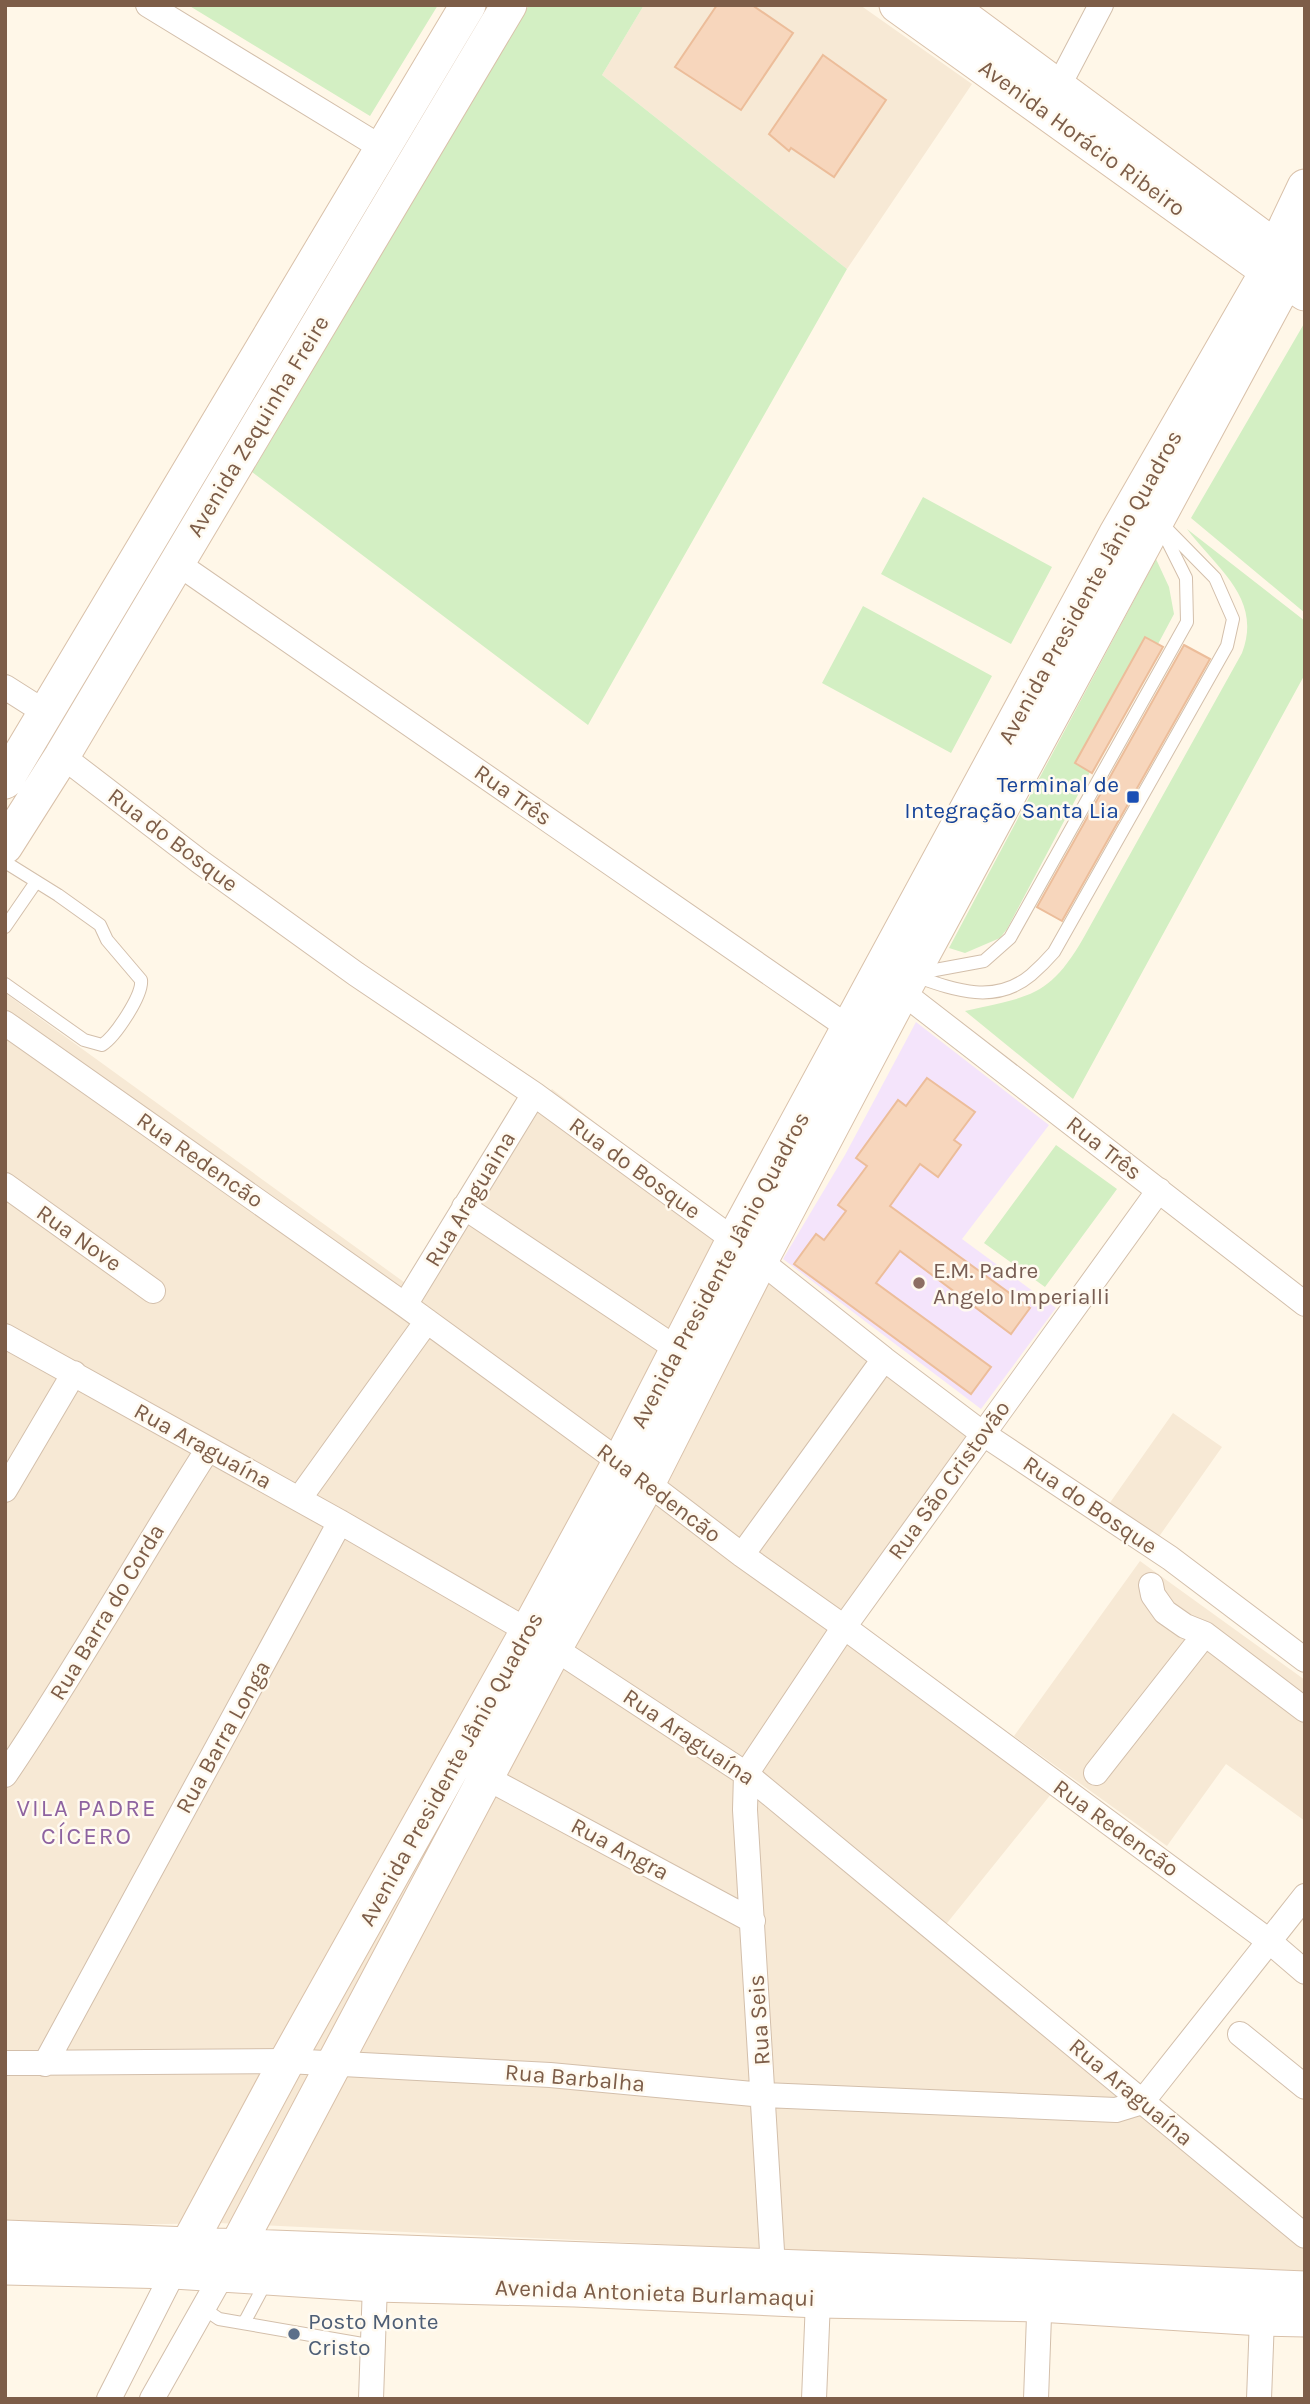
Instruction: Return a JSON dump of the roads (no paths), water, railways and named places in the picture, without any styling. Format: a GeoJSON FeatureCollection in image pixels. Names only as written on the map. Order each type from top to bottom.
{"type":"FeatureCollection","features":[{"type":"Feature","properties":{"kind":"street"},"geometry":{"type":"LineString","coordinates":[[148,5],[382,148]]}},
{"type":"Feature","properties":{"kind":"street","name":"Avenida Zequinha Freire"},"geometry":{"type":"LineString","coordinates":[[5,846],[62,756],[509,5]]}},
{"type":"Feature","properties":{"kind":"street","name":"Avenida Horácio Ribeiro"},"geometry":{"type":"LineString","coordinates":[[897,5],[1292,265]]}},
{"type":"Feature","properties":{"kind":"street","name":"Avenida Horácio Ribeiro"},"geometry":{"type":"LineString","coordinates":[[947,5],[1292,265]]}},
{"type":"Feature","properties":{"kind":"street"},"geometry":{"type":"LineString","coordinates":[[1058,88],[1101,5]]}},
{"type":"Feature","properties":{"kind":"street"},"geometry":{"type":"LineString","coordinates":[[465,11],[469,32],[484,46]]}},
{"type":"Feature","properties":{"kind":"street","name":"Avenida Zequinha Freire"},"geometry":{"type":"LineString","coordinates":[[5,781],[465,11]]}},
{"type":"Feature","properties":{"kind":"street","name":"Avenida Presidente Jânio Quadros"},"geometry":{"type":"LineString","coordinates":[[230,2260],[487,1778],[542,1639],[620,1462],[677,1349],[747,1251],[907,984],[1156,517],[1217,411],[1292,265],[1305,187]]}},
{"type":"Feature","properties":{"kind":"street","name":"Avenida Presidente Jânio Quadros"},"geometry":{"type":"LineString","coordinates":[[181,2258],[287,2061],[542,1639],[647,1484],[747,1251],[849,1027],[1116,536],[1292,265]]}},
{"type":"Feature","properties":{"kind":"street"},"geometry":{"type":"LineString","coordinates":[[1116,536],[1156,517]]}},
{"type":"Feature","properties":{"kind":"street","name":"Rua Três"},"geometry":{"type":"LineString","coordinates":[[177,563],[849,1027]]}},
{"type":"Feature","properties":{"kind":"street"},"geometry":{"type":"LineString","coordinates":[[5,687],[46,713]]}},
{"type":"Feature","properties":{"kind":"street","name":"Rua do Bosque"},"geometry":{"type":"LineString","coordinates":[[62,756],[199,861],[356,974],[534,1094],[747,1251],[982,1433],[1170,1558],[1305,1660]]}},
{"type":"Feature","properties":{"kind":"street"},"geometry":{"type":"LineString","coordinates":[[892,946],[907,984]]}},
{"type":"Feature","properties":{"kind":"street","name":"Rua Três"},"geometry":{"type":"LineString","coordinates":[[907,984],[1159,1190],[1305,1304]]}},
{"type":"Feature","properties":{"kind":"street","name":"Rua Redencão"},"geometry":{"type":"LineString","coordinates":[[5,1023],[427,1321],[1269,1941],[1305,1972]]}},
{"type":"Feature","properties":{"kind":"street","name":"Rua Araguaina"},"geometry":{"type":"LineString","coordinates":[[405,1305],[534,1094]]}},
{"type":"Feature","properties":{"kind":"street","name":"Rua Nove"},"geometry":{"type":"LineString","coordinates":[[5,1185],[153,1291]]}},
{"type":"Feature","properties":{"kind":"street","name":"Rua São Cristovão"},"geometry":{"type":"LineString","coordinates":[[746,1774],[844,1627],[1159,1190]]}},
{"type":"Feature","properties":{"kind":"street"},"geometry":{"type":"LineString","coordinates":[[464,1208],[677,1349]]}},
{"type":"Feature","properties":{"kind":"street"},"geometry":{"type":"LineString","coordinates":[[299,1499],[427,1321]]}},
{"type":"Feature","properties":{"kind":"street","name":"Rua Araguaína"},"geometry":{"type":"LineString","coordinates":[[5,1336],[340,1522],[542,1639],[746,1774],[1305,2236]]}},
{"type":"Feature","properties":{"kind":"street"},"geometry":{"type":"LineString","coordinates":[[742,1555],[884,1359]]}},
{"type":"Feature","properties":{"kind":"street"},"geometry":{"type":"LineString","coordinates":[[5,1490],[74,1373]]}},
{"type":"Feature","properties":{"kind":"street","name":"Rua Barra do Corda"},"geometry":{"type":"LineString","coordinates":[[5,1775],[43,1720],[144,1549],[208,1449]]}},
{"type":"Feature","properties":{"kind":"street","name":"Rua Barra Longa"},"geometry":{"type":"LineString","coordinates":[[45,2064],[340,1522]]}},
{"type":"Feature","properties":{"kind":"street"},"geometry":{"type":"LineString","coordinates":[[1151,1585],[1153,1595],[1164,1612],[1185,1626],[1205,1634],[1305,1710]]}},
{"type":"Feature","properties":{"kind":"street"},"geometry":{"type":"LineString","coordinates":[[1096,1773],[1205,1634]]}},
{"type":"Feature","properties":{"kind":"street","name":"Rua Seis"},"geometry":{"type":"LineString","coordinates":[[746,1774],[745,1810],[773,2267]]}},
{"type":"Feature","properties":{"kind":"street","name":"Rua Angra"},"geometry":{"type":"LineString","coordinates":[[487,1778],[753,1921]]}},
{"type":"Feature","properties":{"kind":"street"},"geometry":{"type":"LineString","coordinates":[[1142,2102],[1305,1896]]}},
{"type":"Feature","properties":{"kind":"street"},"geometry":{"type":"LineString","coordinates":[[1240,2034],[1305,2087]]}},
{"type":"Feature","properties":{"kind":"street","name":"Rua Barbalha"},"geometry":{"type":"LineString","coordinates":[[5,2063],[287,2061],[550,2075],[764,2095],[1116,2110],[1142,2102]]}},
{"type":"Feature","properties":{"kind":"street","name":"Avenida Antonieta Burlamaqui"},"geometry":{"type":"LineString","coordinates":[[5,2238],[181,2258],[576,2275],[818,2300],[1040,2290],[1305,2289]]}},
{"type":"Feature","properties":{"kind":"street"},"geometry":{"type":"LineString","coordinates":[[109,2399],[181,2258]]}},
{"type":"Feature","properties":{"kind":"street","name":"Avenida Antonieta Burlamaqui"},"geometry":{"type":"LineString","coordinates":[[5,2267],[181,2258]]}},
{"type":"Feature","properties":{"kind":"street"},"geometry":{"type":"LineString","coordinates":[[152,2399],[230,2260]]}},
{"type":"Feature","properties":{"kind":"street","name":"Avenida Antonieta Burlamaqui"},"geometry":{"type":"LineString","coordinates":[[230,2260],[268,2277],[375,2284],[773,2267],[1040,2290],[1262,2318],[1305,2319]]}},
{"type":"Feature","properties":{"kind":"street"},"geometry":{"type":"LineString","coordinates":[[371,2399],[375,2346],[375,2284]]}},
{"type":"Feature","properties":{"kind":"street"},"geometry":{"type":"LineString","coordinates":[[1036,2399],[1040,2290]]}},
{"type":"Feature","properties":{"kind":"street"},"geometry":{"type":"LineString","coordinates":[[816,2398],[818,2300]]}},
{"type":"Feature","properties":{"kind":"street"},"geometry":{"type":"LineString","coordinates":[[1259,2399],[1262,2318]]}},
{"type":"Feature","properties":{"kind":"lane"},"geometry":{"type":"LineString","coordinates":[[907,984],[996,993],[1029,977],[1054,952],[1227,646],[1233,619],[1215,578],[1156,517]]}},
{"type":"Feature","properties":{"kind":"lane"},"geometry":{"type":"LineString","coordinates":[[907,984],[984,961],[1010,938],[1187,622],[1186,578],[1156,517]]}},
{"type":"Feature","properties":{"kind":"lane"},"geometry":{"type":"LineString","coordinates":[[5,862],[100,925],[116,951],[141,980],[142,988],[112,1036],[102,1045],[84,1040],[5,984]]}},
{"type":"Feature","properties":{"kind":"lane"},"geometry":{"type":"LineString","coordinates":[[5,927],[37,882]]}},
{"type":"Feature","properties":{"kind":"lane"},"geometry":{"type":"LineString","coordinates":[[244,2323],[268,2277]]}},
{"type":"Feature","properties":{"kind":"lane"},"geometry":{"type":"LineString","coordinates":[[203,2308],[219,2319],[375,2346]]}},
{"type":"Feature","properties":{"kind":"place","name":"Terminal de Integração Santa Lia"},"geometry":{"type":"Point","coordinates":[1133,797]}},
{"type":"Feature","properties":{"kind":"place","name":"E.M. Padre Angelo Imperialli"},"geometry":{"type":"Point","coordinates":[919,1283]}},
{"type":"Feature","properties":{"kind":"place","name":"Posto Monte Cristo"},"geometry":{"type":"Point","coordinates":[294,2334]}},
{"type":"Feature","properties":{"kind":"district","name":"VILA PADRE CÍCERO"},"geometry":{"type":"Point","coordinates":[87,1822]}}]}
